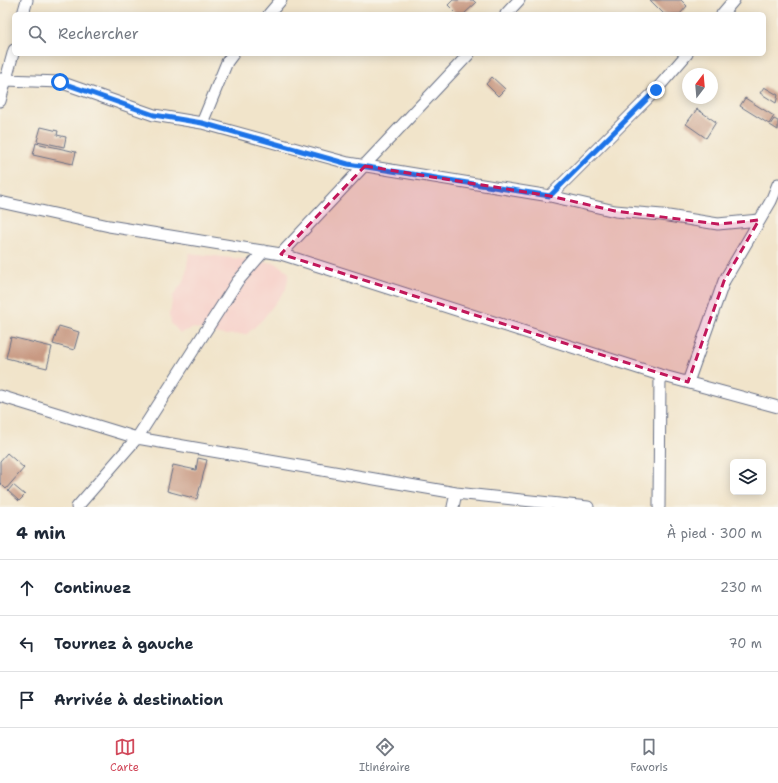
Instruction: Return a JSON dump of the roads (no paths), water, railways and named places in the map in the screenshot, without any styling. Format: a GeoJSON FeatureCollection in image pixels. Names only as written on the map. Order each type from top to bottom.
{"type":"FeatureCollection","features":[{"type":"Feature","properties":{"kind":"street"},"geometry":{"type":"LineString","coordinates":[[24,12],[27,0]]}},
{"type":"Feature","properties":{"kind":"street"},"geometry":{"type":"LineString","coordinates":[[271,12],[281,0]]}},
{"type":"Feature","properties":{"kind":"street"},"geometry":{"type":"LineString","coordinates":[[508,12],[519,0]]}},
{"type":"Feature","properties":{"kind":"street"},"geometry":{"type":"LineString","coordinates":[[724,12],[734,0]]}},
{"type":"Feature","properties":{"kind":"street"},"geometry":{"type":"LineString","coordinates":[[0,101],[3,80],[12,55]]}},
{"type":"Feature","properties":{"kind":"street"},"geometry":{"type":"LineString","coordinates":[[202,123],[227,62],[232,56]]}},
{"type":"Feature","properties":{"kind":"street"},"geometry":{"type":"LineString","coordinates":[[281,254],[467,56]]}},
{"type":"Feature","properties":{"kind":"street"},"geometry":{"type":"LineString","coordinates":[[550,196],[656,90],[685,56]]}},
{"type":"Feature","properties":{"kind":"street"},"geometry":{"type":"LineString","coordinates":[[3,80],[60,82],[154,115],[202,123],[348,164],[550,196],[615,211],[662,215],[718,224],[759,220]]}},
{"type":"Feature","properties":{"kind":"street"},"geometry":{"type":"LineString","coordinates":[[688,382],[724,281],[759,220],[774,203],[778,184]]}},
{"type":"Feature","properties":{"kind":"street"},"geometry":{"type":"LineString","coordinates":[[0,202],[109,226],[281,254],[660,375],[778,407]]}},
{"type":"Feature","properties":{"kind":"street"},"geometry":{"type":"LineString","coordinates":[[77,507],[137,438],[237,282],[264,251]]}},
{"type":"Feature","properties":{"kind":"street"},"geometry":{"type":"LineString","coordinates":[[660,375],[660,507]]}},
{"type":"Feature","properties":{"kind":"street"},"geometry":{"type":"LineString","coordinates":[[0,396],[137,438],[456,493],[588,507]]}},
{"type":"Feature","properties":{"kind":"street"},"geometry":{"type":"LineString","coordinates":[[453,507],[456,493]]}}]}
